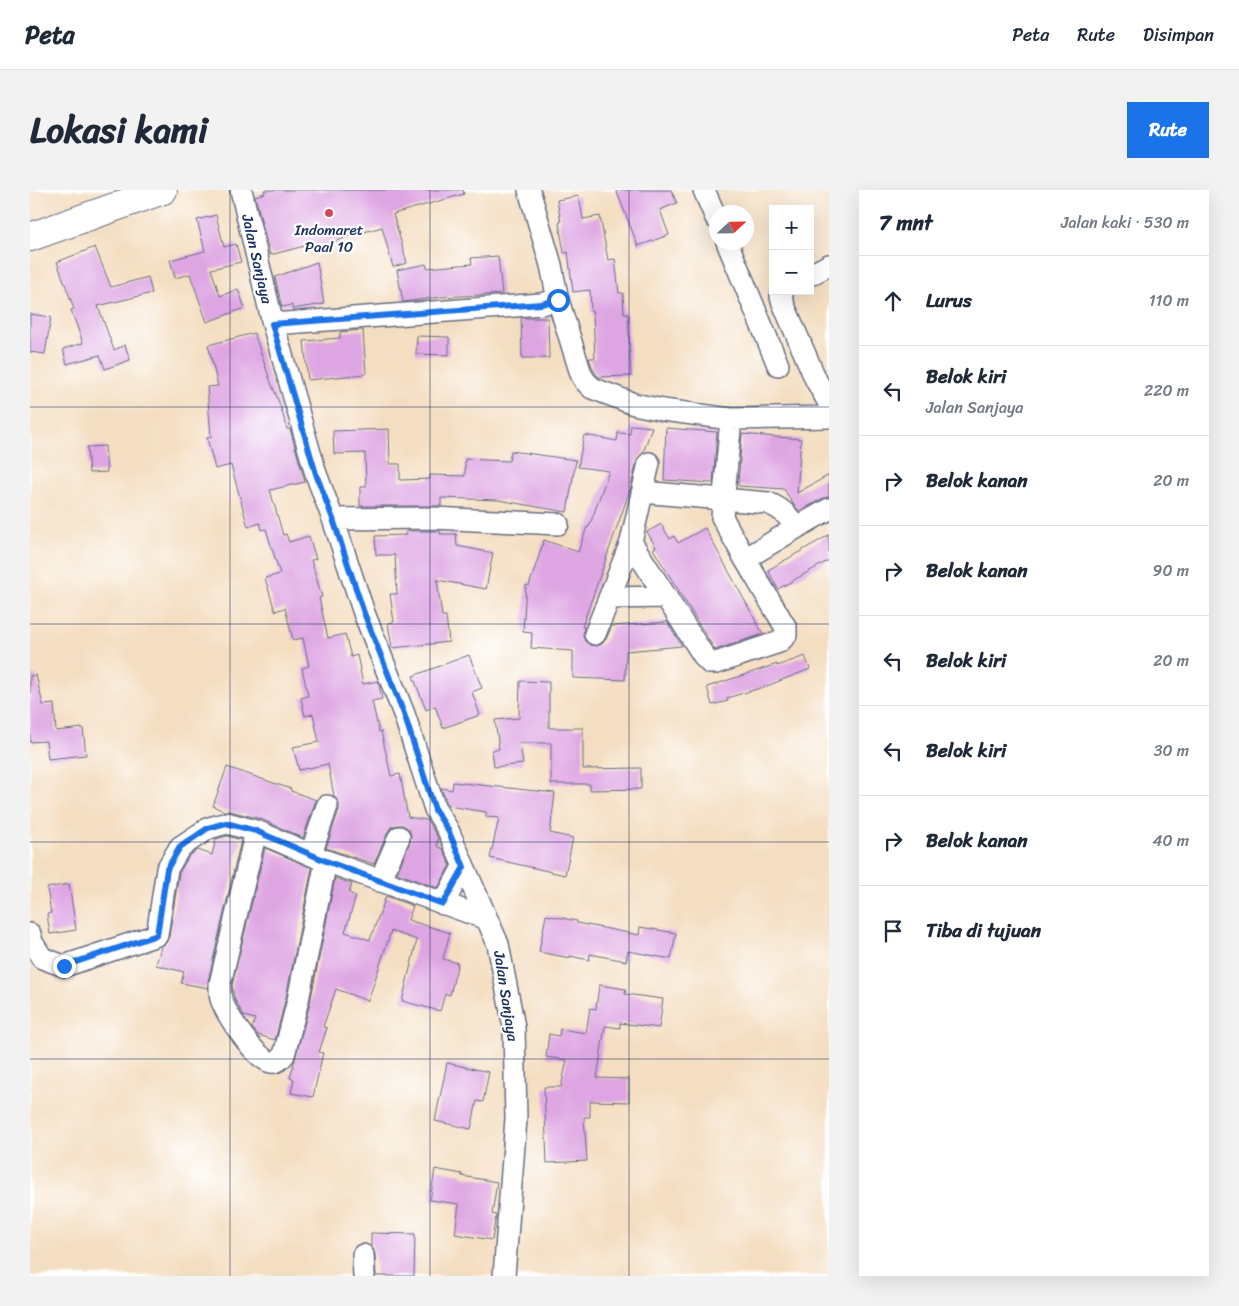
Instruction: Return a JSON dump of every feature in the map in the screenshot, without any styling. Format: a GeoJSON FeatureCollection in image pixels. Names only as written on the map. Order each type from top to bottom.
{"type":"FeatureCollection","features":[{"type":"Feature","properties":{"kind":"highway"},"geometry":{"type":"LineString","coordinates":[[30,237],[163,190]]}},
{"type":"Feature","properties":{"kind":"street","name":"Jalan Sanjaya"},"geometry":{"type":"LineString","coordinates":[[240,190],[272,324],[313,465],[364,613],[404,714],[435,810],[448,830],[498,944],[502,958],[514,1027],[516,1119],[504,1276]]}},
{"type":"Feature","properties":{"kind":"street"},"geometry":{"type":"LineString","coordinates":[[529,190],[580,374],[592,388],[634,404],[731,419],[829,418]]}},
{"type":"Feature","properties":{"kind":"street"},"geometry":{"type":"LineString","coordinates":[[704,190],[710,205]]}},
{"type":"Feature","properties":{"kind":"street"},"geometry":{"type":"LineString","coordinates":[[730,250],[778,365]]}},
{"type":"Feature","properties":{"kind":"street"},"geometry":{"type":"LineString","coordinates":[[814,273],[829,265]]}},
{"type":"Feature","properties":{"kind":"street"},"geometry":{"type":"LineString","coordinates":[[782,295],[783,303],[816,380],[829,403]]}},
{"type":"Feature","properties":{"kind":"street"},"geometry":{"type":"LineString","coordinates":[[272,324],[541,304],[558,300]]}},
{"type":"Feature","properties":{"kind":"street"},"geometry":{"type":"LineString","coordinates":[[631,542],[710,663],[716,664],[779,642],[786,635],[786,628],[723,522],[731,419]]}},
{"type":"Feature","properties":{"kind":"street"},"geometry":{"type":"LineString","coordinates":[[595,634],[631,542],[649,463]]}},
{"type":"Feature","properties":{"kind":"street"},"geometry":{"type":"LineString","coordinates":[[642,492],[768,503],[789,515],[796,528]]}},
{"type":"Feature","properties":{"kind":"street"},"geometry":{"type":"LineString","coordinates":[[744,559],[829,509]]}},
{"type":"Feature","properties":{"kind":"street"},"geometry":{"type":"LineString","coordinates":[[333,519],[433,518],[558,524]]}},
{"type":"Feature","properties":{"kind":"street"},"geometry":{"type":"LineString","coordinates":[[609,598],[666,597]]}},
{"type":"Feature","properties":{"kind":"street"},"geometry":{"type":"LineString","coordinates":[[256,831],[220,984],[220,998],[227,1014],[239,1031],[262,1059],[272,1062],[278,1061],[284,1055],[298,1000],[327,806]]}},
{"type":"Feature","properties":{"kind":"street"},"geometry":{"type":"LineString","coordinates":[[30,934],[32,942],[42,958],[64,966],[157,935],[167,869],[180,847],[208,828],[226,823],[256,831],[380,881],[486,919]]}},
{"type":"Feature","properties":{"kind":"street"},"geometry":{"type":"LineString","coordinates":[[380,881],[399,837]]}},
{"type":"Feature","properties":{"kind":"street"},"geometry":{"type":"LineString","coordinates":[[443,904],[464,867]]}},
{"type":"Feature","properties":{"kind":"building"},"geometry":{"type":"Polygon","coordinates":[[[264,190],[463,190],[464,194],[393,214],[407,263],[393,267],[382,227],[317,248],[316,243],[270,255],[255,196],[265,193],[264,190]]]}},
{"type":"Feature","properties":{"kind":"building"},"geometry":{"type":"Polygon","coordinates":[[[616,190],[671,190],[677,203],[660,210],[669,235],[638,246],[616,190]]]}},
{"type":"Feature","properties":{"kind":"building"},"geometry":{"type":"Polygon","coordinates":[[[579,196],[583,219],[600,216],[608,260],[615,259],[619,293],[623,293],[624,314],[628,314],[631,376],[598,377],[589,358],[595,358],[590,290],[573,292],[568,252],[564,253],[557,200],[579,196]]]}},
{"type":"Feature","properties":{"kind":"building"},"geometry":{"type":"Polygon","coordinates":[[[216,215],[224,247],[236,244],[241,262],[211,269],[220,296],[238,289],[245,308],[207,322],[190,274],[175,278],[170,260],[205,251],[197,220],[216,215]]]}},
{"type":"Feature","properties":{"kind":"building"},"geometry":{"type":"Polygon","coordinates":[[[95,247],[111,287],[148,277],[152,293],[98,306],[114,350],[125,345],[130,360],[105,369],[100,355],[67,364],[63,349],[83,343],[71,310],[74,309],[57,262],[95,247]]]}},
{"type":"Feature","properties":{"kind":"building"},"geometry":{"type":"Polygon","coordinates":[[[498,256],[502,294],[441,297],[403,302],[397,270],[426,264],[427,268],[472,264],[471,258],[498,256]]]}},
{"type":"Feature","properties":{"kind":"building"},"geometry":{"type":"Polygon","coordinates":[[[317,262],[324,304],[292,309],[292,305],[282,307],[275,277],[317,262]]]}},
{"type":"Feature","properties":{"kind":"building"},"geometry":{"type":"Polygon","coordinates":[[[30,314],[51,317],[45,354],[30,352],[30,314]]]}},
{"type":"Feature","properties":{"kind":"building"},"geometry":{"type":"Polygon","coordinates":[[[521,318],[548,318],[549,358],[522,358],[521,318]]]}},
{"type":"Feature","properties":{"kind":"building"},"geometry":{"type":"Polygon","coordinates":[[[363,330],[366,374],[308,380],[304,341],[340,338],[340,332],[363,330]]]}},
{"type":"Feature","properties":{"kind":"building"},"geometry":{"type":"Polygon","coordinates":[[[254,333],[287,429],[290,429],[305,482],[270,490],[283,535],[286,534],[289,542],[309,536],[316,559],[311,560],[322,597],[319,598],[328,638],[345,634],[351,657],[357,655],[363,684],[378,681],[382,699],[372,701],[391,776],[400,774],[408,817],[427,820],[438,838],[437,846],[443,849],[450,865],[438,888],[397,873],[411,836],[409,829],[403,825],[391,827],[374,864],[326,848],[339,810],[339,804],[334,796],[328,764],[299,770],[293,747],[319,742],[313,714],[305,716],[301,698],[308,696],[302,668],[309,666],[303,638],[293,640],[285,608],[275,611],[265,578],[280,574],[266,529],[262,530],[260,523],[248,527],[231,465],[215,469],[207,438],[211,437],[207,387],[218,386],[208,345],[254,333]]]}},
{"type":"Feature","properties":{"kind":"building"},"geometry":{"type":"Polygon","coordinates":[[[417,336],[449,337],[449,355],[416,354],[417,336]]]}},
{"type":"Feature","properties":{"kind":"building"},"geometry":{"type":"Polygon","coordinates":[[[631,425],[652,427],[643,453],[637,460],[631,487],[582,627],[584,627],[583,636],[590,645],[597,646],[606,639],[612,626],[667,622],[682,646],[626,651],[625,680],[573,678],[573,651],[531,648],[532,633],[523,632],[526,585],[529,586],[544,540],[578,552],[587,527],[589,527],[609,471],[578,467],[584,435],[617,441],[618,433],[630,434],[631,425]]]}},
{"type":"Feature","properties":{"kind":"building"},"geometry":{"type":"Polygon","coordinates":[[[666,428],[717,432],[713,483],[664,480],[666,428]]]}},
{"type":"Feature","properties":{"kind":"building"},"geometry":{"type":"Polygon","coordinates":[[[389,429],[390,464],[400,464],[400,480],[430,479],[430,475],[465,476],[465,459],[509,461],[511,451],[576,460],[567,512],[498,500],[441,498],[441,506],[360,506],[360,487],[366,487],[365,453],[334,454],[333,431],[389,429]]]}},
{"type":"Feature","properties":{"kind":"building"},"geometry":{"type":"Polygon","coordinates":[[[742,434],[801,439],[797,493],[829,475],[829,497],[823,498],[800,511],[793,504],[784,489],[739,486],[742,434]]]}},
{"type":"Feature","properties":{"kind":"building"},"geometry":{"type":"Polygon","coordinates":[[[105,446],[107,472],[89,473],[87,447],[105,446]]]}},
{"type":"Feature","properties":{"kind":"building"},"geometry":{"type":"Polygon","coordinates":[[[661,524],[670,539],[674,536],[678,543],[705,528],[763,634],[715,650],[653,549],[656,547],[647,532],[661,524]]]}},
{"type":"Feature","properties":{"kind":"building"},"geometry":{"type":"Polygon","coordinates":[[[406,531],[440,531],[440,534],[456,534],[457,546],[493,553],[486,589],[437,580],[442,616],[446,616],[449,642],[392,648],[388,623],[394,622],[390,594],[397,594],[395,555],[376,555],[375,536],[406,535],[406,531]]]}},
{"type":"Feature","properties":{"kind":"building"},"geometry":{"type":"Polygon","coordinates":[[[829,535],[829,560],[778,589],[768,570],[829,535]]]}},
{"type":"Feature","properties":{"kind":"building"},"geometry":{"type":"Polygon","coordinates":[[[469,655],[482,688],[472,692],[480,715],[443,728],[435,706],[426,710],[413,676],[469,655]]]}},
{"type":"Feature","properties":{"kind":"building"},"geometry":{"type":"Polygon","coordinates":[[[805,656],[810,669],[764,687],[727,698],[728,701],[712,705],[707,687],[805,656]]]}},
{"type":"Feature","properties":{"kind":"building"},"geometry":{"type":"Polygon","coordinates":[[[36,675],[43,705],[54,704],[56,731],[83,728],[86,755],[48,759],[46,741],[30,742],[30,676],[36,675]]]}},
{"type":"Feature","properties":{"kind":"building"},"geometry":{"type":"Polygon","coordinates":[[[520,681],[549,682],[549,728],[583,728],[583,769],[641,768],[641,789],[590,790],[590,784],[551,784],[551,743],[520,743],[523,764],[494,767],[492,750],[499,749],[495,720],[519,718],[520,681]]]}},
{"type":"Feature","properties":{"kind":"building"},"geometry":{"type":"Polygon","coordinates":[[[227,767],[291,789],[291,791],[316,800],[303,838],[261,819],[224,811],[213,806],[227,767]]]}},
{"type":"Feature","properties":{"kind":"building"},"geometry":{"type":"Polygon","coordinates":[[[453,782],[555,793],[550,833],[573,838],[565,875],[490,858],[499,818],[486,817],[486,812],[448,806],[441,788],[452,790],[453,782]]]}},
{"type":"Feature","properties":{"kind":"building"},"geometry":{"type":"Polygon","coordinates":[[[227,836],[241,840],[208,981],[208,988],[181,983],[184,972],[156,965],[161,947],[169,937],[179,873],[189,856],[198,850],[212,855],[216,839],[227,836]]]}},
{"type":"Feature","properties":{"kind":"building"},"geometry":{"type":"Polygon","coordinates":[[[265,848],[312,868],[286,997],[275,1040],[258,1035],[252,1028],[255,1019],[244,1016],[235,1000],[232,985],[265,848]]]}},
{"type":"Feature","properties":{"kind":"building"},"geometry":{"type":"Polygon","coordinates":[[[335,878],[352,884],[349,893],[356,896],[345,932],[370,940],[386,896],[413,906],[408,920],[450,933],[443,959],[458,963],[450,995],[445,994],[440,1011],[402,1001],[417,940],[391,931],[368,1001],[336,989],[323,1027],[327,1028],[319,1052],[323,1053],[313,1097],[291,1093],[294,1079],[290,1078],[310,1003],[335,878]]]}},
{"type":"Feature","properties":{"kind":"building"},"geometry":{"type":"Polygon","coordinates":[[[69,884],[76,930],[50,934],[47,914],[51,913],[47,888],[69,884]]]}},
{"type":"Feature","properties":{"kind":"building"},"geometry":{"type":"Polygon","coordinates":[[[546,915],[639,935],[640,927],[676,933],[671,959],[628,951],[626,961],[590,954],[589,960],[539,952],[546,915]]]}},
{"type":"Feature","properties":{"kind":"building"},"geometry":{"type":"Polygon","coordinates":[[[599,985],[626,989],[625,994],[663,999],[659,1028],[620,1023],[620,1028],[605,1026],[597,1078],[629,1079],[629,1102],[590,1101],[590,1117],[584,1117],[587,1161],[547,1163],[544,1087],[561,1087],[567,1060],[546,1057],[549,1034],[559,1036],[560,1029],[586,1033],[590,1008],[596,1009],[599,985]]]}},
{"type":"Feature","properties":{"kind":"building"},"geometry":{"type":"Polygon","coordinates":[[[447,1063],[489,1072],[483,1102],[477,1101],[471,1129],[435,1121],[447,1063]]]}},
{"type":"Feature","properties":{"kind":"building"},"geometry":{"type":"Polygon","coordinates":[[[435,1169],[497,1182],[492,1214],[496,1215],[492,1240],[455,1234],[459,1204],[430,1200],[435,1169]]]}},
{"type":"Feature","properties":{"kind":"building"},"geometry":{"type":"Polygon","coordinates":[[[371,1233],[415,1234],[414,1276],[376,1276],[375,1254],[371,1245],[371,1233]]]}},
{"type":"Feature","properties":{"kind":"place","name":"Indomaret Paal 10"},"geometry":{"type":"Point","coordinates":[329,213]}},
{"type":"Feature","properties":{"kind":"route"},"geometry":{"type":"LineString","coordinates":[[64,966],[157,935],[167,869],[180,847],[208,828],[226,823],[256,831],[326,861],[443,904],[464,867],[443,820],[435,810],[404,714],[364,613],[316,474],[272,324],[541,304],[558,300]]}}]}
